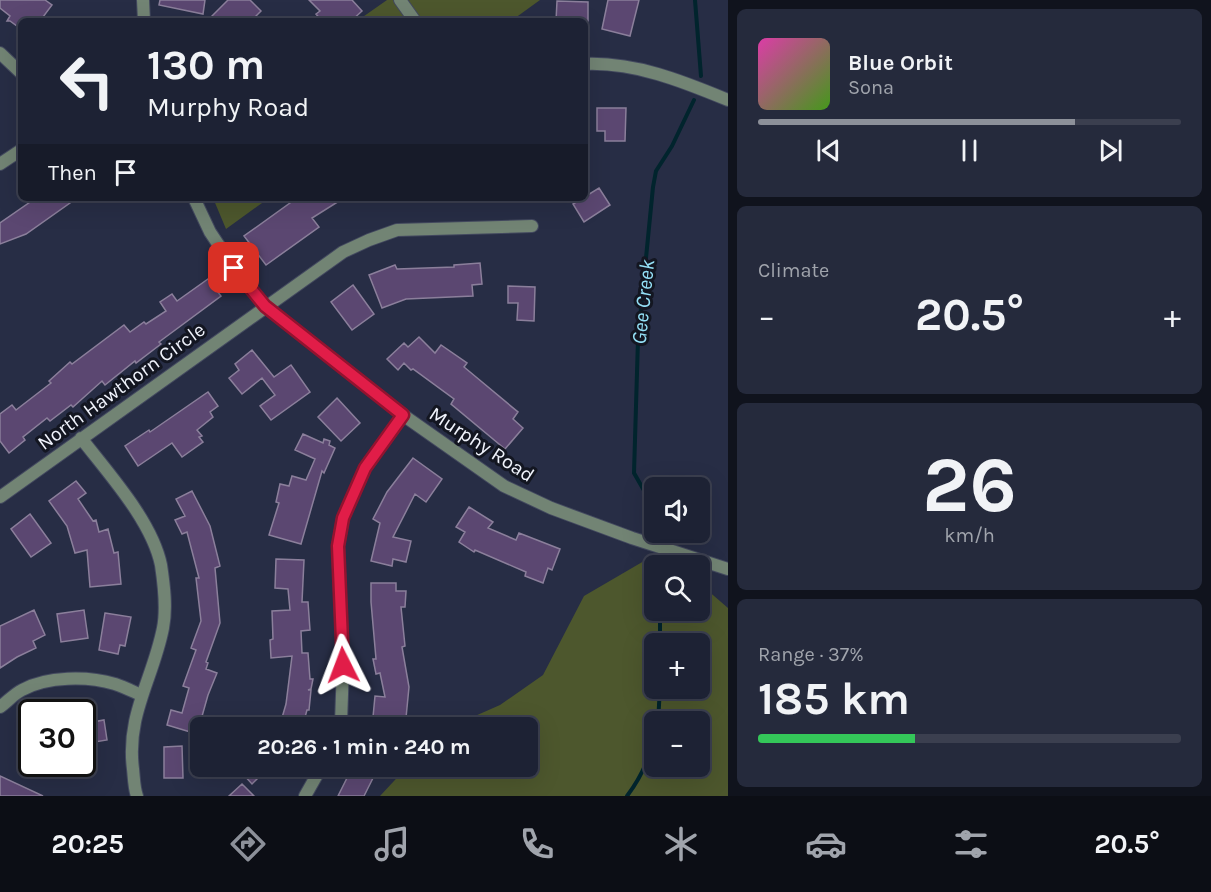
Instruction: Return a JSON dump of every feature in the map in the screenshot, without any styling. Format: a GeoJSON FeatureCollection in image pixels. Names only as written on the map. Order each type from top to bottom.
{"type":"FeatureCollection","features":[{"type":"Feature","properties":{"kind":"street"},"geometry":{"type":"LineString","coordinates":[[142,0],[144,18]]}},
{"type":"Feature","properties":{"kind":"street"},"geometry":{"type":"LineString","coordinates":[[400,0],[413,18]]}},
{"type":"Feature","properties":{"kind":"street"},"geometry":{"type":"LineString","coordinates":[[0,53],[18,70]]}},
{"type":"Feature","properties":{"kind":"street"},"geometry":{"type":"LineString","coordinates":[[588,64],[601,63],[640,69],[685,82],[728,100]]}},
{"type":"Feature","properties":{"kind":"street"},"geometry":{"type":"LineString","coordinates":[[0,164],[18,152]]}},
{"type":"Feature","properties":{"kind":"street","name":"Murphy Road"},"geometry":{"type":"LineString","coordinates":[[195,201],[210,232],[234,268],[265,306],[403,415],[504,486],[551,508],[632,538],[728,569]]}},
{"type":"Feature","properties":{"kind":"street","name":"North Hawthorn Circle"},"geometry":{"type":"LineString","coordinates":[[0,497],[343,252],[397,230],[531,226]]}},
{"type":"Feature","properties":{"kind":"street"},"geometry":{"type":"LineString","coordinates":[[340,717],[343,665],[338,546],[341,527],[353,491],[365,468],[403,415]]}},
{"type":"Feature","properties":{"kind":"street"},"geometry":{"type":"LineString","coordinates":[[81,438],[131,501],[149,533],[160,563],[165,603],[163,626],[156,655],[141,695],[132,734],[131,752],[137,796]]}},
{"type":"Feature","properties":{"kind":"street"},"geometry":{"type":"LineString","coordinates":[[0,707],[22,690],[44,682],[74,679],[114,684],[141,695]]}},
{"type":"Feature","properties":{"kind":"street"},"geometry":{"type":"LineString","coordinates":[[305,796],[316,777]]}},
{"type":"Feature","properties":{"kind":"green space"},"geometry":{"type":"Polygon","coordinates":[[[387,0],[540,0],[515,18],[361,18],[387,0]]]}},
{"type":"Feature","properties":{"kind":"green space"},"geometry":{"type":"Polygon","coordinates":[[[214,201],[265,201],[226,229],[214,201]]]}},
{"type":"Feature","properties":{"kind":"green space"},"geometry":{"type":"Polygon","coordinates":[[[644,561],[644,621],[710,621],[710,592],[728,608],[728,796],[380,796],[398,777],[538,777],[538,717],[473,717],[500,705],[543,675],[584,596],[644,561]]]}},
{"type":"Feature","properties":{"kind":"building"},"geometry":{"type":"Polygon","coordinates":[[[0,0],[45,0],[52,5],[42,18],[18,18],[18,27],[7,21],[10,16],[0,8],[0,0]]]}},
{"type":"Feature","properties":{"kind":"building"},"geometry":{"type":"Polygon","coordinates":[[[160,0],[205,0],[203,14],[159,5],[160,0]]]}},
{"type":"Feature","properties":{"kind":"building"},"geometry":{"type":"Polygon","coordinates":[[[228,0],[250,0],[261,11],[254,18],[210,18],[228,0]]]}},
{"type":"Feature","properties":{"kind":"building"},"geometry":{"type":"Polygon","coordinates":[[[309,0],[352,0],[362,11],[354,18],[319,18],[316,14],[320,11],[309,0]]]}},
{"type":"Feature","properties":{"kind":"building"},"geometry":{"type":"Polygon","coordinates":[[[608,0],[639,0],[630,36],[602,29],[608,0]]]}},
{"type":"Feature","properties":{"kind":"building"},"geometry":{"type":"Polygon","coordinates":[[[557,1],[588,2],[588,18],[556,18],[557,1]]]}},
{"type":"Feature","properties":{"kind":"building"},"geometry":{"type":"Polygon","coordinates":[[[597,108],[626,108],[625,141],[605,141],[605,131],[597,131],[597,108]]]}},
{"type":"Feature","properties":{"kind":"building"},"geometry":{"type":"Polygon","coordinates":[[[599,188],[610,205],[584,222],[573,204],[578,201],[588,201],[588,195],[599,188]]]}},
{"type":"Feature","properties":{"kind":"building"},"geometry":{"type":"Polygon","coordinates":[[[32,201],[73,201],[26,234],[0,244],[0,223],[32,201]]]}},
{"type":"Feature","properties":{"kind":"building"},"geometry":{"type":"Polygon","coordinates":[[[293,201],[339,201],[312,218],[319,227],[266,265],[244,236],[293,201]]]}},
{"type":"Feature","properties":{"kind":"building"},"geometry":{"type":"Polygon","coordinates":[[[480,263],[482,284],[472,285],[473,296],[406,299],[382,308],[369,275],[395,265],[397,269],[454,267],[454,265],[480,263]]]}},
{"type":"Feature","properties":{"kind":"building"},"geometry":{"type":"Polygon","coordinates":[[[208,279],[221,296],[105,385],[102,381],[73,407],[71,405],[50,421],[47,418],[23,437],[25,440],[9,453],[0,441],[0,414],[12,405],[16,410],[51,383],[49,381],[70,362],[72,364],[124,325],[130,332],[144,322],[146,324],[166,311],[160,302],[172,294],[177,301],[208,279]]]}},
{"type":"Feature","properties":{"kind":"building"},"geometry":{"type":"Polygon","coordinates":[[[353,285],[374,314],[352,330],[331,302],[353,285]]]}},
{"type":"Feature","properties":{"kind":"building"},"geometry":{"type":"Polygon","coordinates":[[[508,286],[535,287],[534,321],[517,320],[518,303],[508,303],[508,286]]]}},
{"type":"Feature","properties":{"kind":"building"},"geometry":{"type":"Polygon","coordinates":[[[419,337],[435,353],[441,345],[467,363],[464,367],[518,412],[513,419],[523,428],[505,449],[451,404],[454,399],[404,363],[398,370],[387,359],[404,343],[408,347],[419,337]]]}},
{"type":"Feature","properties":{"kind":"building"},"geometry":{"type":"Polygon","coordinates":[[[252,350],[274,377],[291,365],[310,392],[271,420],[260,406],[275,395],[262,378],[242,394],[229,378],[239,370],[235,364],[252,350]]]}},
{"type":"Feature","properties":{"kind":"building"},"geometry":{"type":"Polygon","coordinates":[[[208,392],[218,406],[210,412],[213,417],[197,430],[203,442],[182,457],[172,443],[138,466],[125,446],[149,430],[150,432],[208,392]]]}},
{"type":"Feature","properties":{"kind":"building"},"geometry":{"type":"Polygon","coordinates":[[[337,398],[360,423],[341,441],[318,417],[337,398]]]}},
{"type":"Feature","properties":{"kind":"building"},"geometry":{"type":"Polygon","coordinates":[[[303,434],[323,443],[324,439],[330,441],[329,445],[335,448],[324,473],[322,471],[301,544],[269,535],[279,503],[276,502],[280,484],[289,486],[292,476],[306,480],[315,459],[295,450],[303,434]]]}},
{"type":"Feature","properties":{"kind":"building"},"geometry":{"type":"Polygon","coordinates":[[[413,458],[442,479],[426,502],[415,494],[393,537],[411,541],[406,562],[393,559],[392,566],[371,561],[380,523],[373,519],[387,492],[413,458]]]}},
{"type":"Feature","properties":{"kind":"building"},"geometry":{"type":"Polygon","coordinates":[[[76,481],[86,493],[78,499],[93,521],[96,520],[99,532],[108,529],[114,553],[118,552],[121,584],[90,587],[87,550],[75,553],[67,526],[49,501],[76,481]]]}},
{"type":"Feature","properties":{"kind":"building"},"geometry":{"type":"Polygon","coordinates":[[[192,491],[210,526],[220,566],[215,568],[220,623],[206,662],[208,663],[206,669],[217,673],[202,717],[190,717],[190,732],[167,725],[171,710],[182,713],[189,688],[183,686],[196,650],[191,648],[201,621],[196,578],[199,578],[187,532],[182,534],[175,520],[185,516],[176,499],[192,491]]]}},
{"type":"Feature","properties":{"kind":"building"},"geometry":{"type":"Polygon","coordinates":[[[469,507],[493,522],[488,528],[516,540],[519,533],[560,549],[552,570],[548,568],[543,583],[525,576],[526,572],[475,550],[474,552],[459,542],[465,532],[456,527],[469,507]]]}},
{"type":"Feature","properties":{"kind":"building"},"geometry":{"type":"Polygon","coordinates":[[[30,514],[51,543],[31,557],[11,529],[30,514]]]}},
{"type":"Feature","properties":{"kind":"building"},"geometry":{"type":"Polygon","coordinates":[[[276,559],[304,560],[302,602],[308,602],[310,630],[301,631],[302,653],[308,653],[310,679],[313,679],[311,689],[308,690],[311,690],[309,710],[305,717],[282,717],[292,656],[271,658],[272,611],[290,610],[288,589],[275,588],[276,559]]]}},
{"type":"Feature","properties":{"kind":"building"},"geometry":{"type":"Polygon","coordinates":[[[371,583],[396,583],[396,591],[406,591],[405,607],[401,607],[405,646],[402,647],[409,687],[406,717],[373,717],[375,696],[385,697],[380,673],[376,674],[373,659],[376,659],[371,583]]]}},
{"type":"Feature","properties":{"kind":"building"},"geometry":{"type":"Polygon","coordinates":[[[34,610],[45,635],[33,641],[36,648],[0,668],[0,626],[34,610]]]}},
{"type":"Feature","properties":{"kind":"building"},"geometry":{"type":"Polygon","coordinates":[[[84,610],[88,638],[61,642],[57,614],[84,610]]]}},
{"type":"Feature","properties":{"kind":"building"},"geometry":{"type":"Polygon","coordinates":[[[105,613],[131,617],[125,646],[120,645],[118,654],[99,650],[105,613]]]}},
{"type":"Feature","properties":{"kind":"building"},"geometry":{"type":"Polygon","coordinates":[[[104,720],[107,740],[96,742],[96,721],[104,720]]]}},
{"type":"Feature","properties":{"kind":"building"},"geometry":{"type":"Polygon","coordinates":[[[182,746],[183,778],[164,778],[164,747],[182,746]]]}},
{"type":"Feature","properties":{"kind":"building"},"geometry":{"type":"Polygon","coordinates":[[[0,776],[43,796],[0,796],[0,776]]]}},
{"type":"Feature","properties":{"kind":"building"},"geometry":{"type":"Polygon","coordinates":[[[246,777],[259,777],[252,784],[246,777]]]}},
{"type":"Feature","properties":{"kind":"building"},"geometry":{"type":"Polygon","coordinates":[[[348,777],[374,777],[364,796],[338,796],[348,777]]]}},
{"type":"Feature","properties":{"kind":"building"},"geometry":{"type":"Polygon","coordinates":[[[242,784],[254,796],[229,796],[242,784]]]}},
{"type":"Feature","properties":{"kind":"waterway","name":"Gee Creek"},"geometry":{"type":"LineString","coordinates":[[695,0],[701,76]]}},
{"type":"Feature","properties":{"kind":"waterway","name":"Gee Creek"},"geometry":{"type":"LineString","coordinates":[[644,490],[634,473],[638,339],[653,187],[656,171],[672,146],[694,100]]}},
{"type":"Feature","properties":{"kind":"waterway","name":"Gee Creek"},"geometry":{"type":"LineString","coordinates":[[660,621],[660,633]]}},
{"type":"Feature","properties":{"kind":"waterway","name":"Gee Creek"},"geometry":{"type":"LineString","coordinates":[[659,699],[659,711]]}},
{"type":"Feature","properties":{"kind":"waterway","name":"Gee Creek"},"geometry":{"type":"LineString","coordinates":[[627,796],[644,768]]}},
{"type":"Feature","properties":{"kind":"route"},"geometry":{"type":"LineString","coordinates":[[234,268],[265,306],[403,415],[365,468],[343,518],[338,546],[343,665]]}}]}
